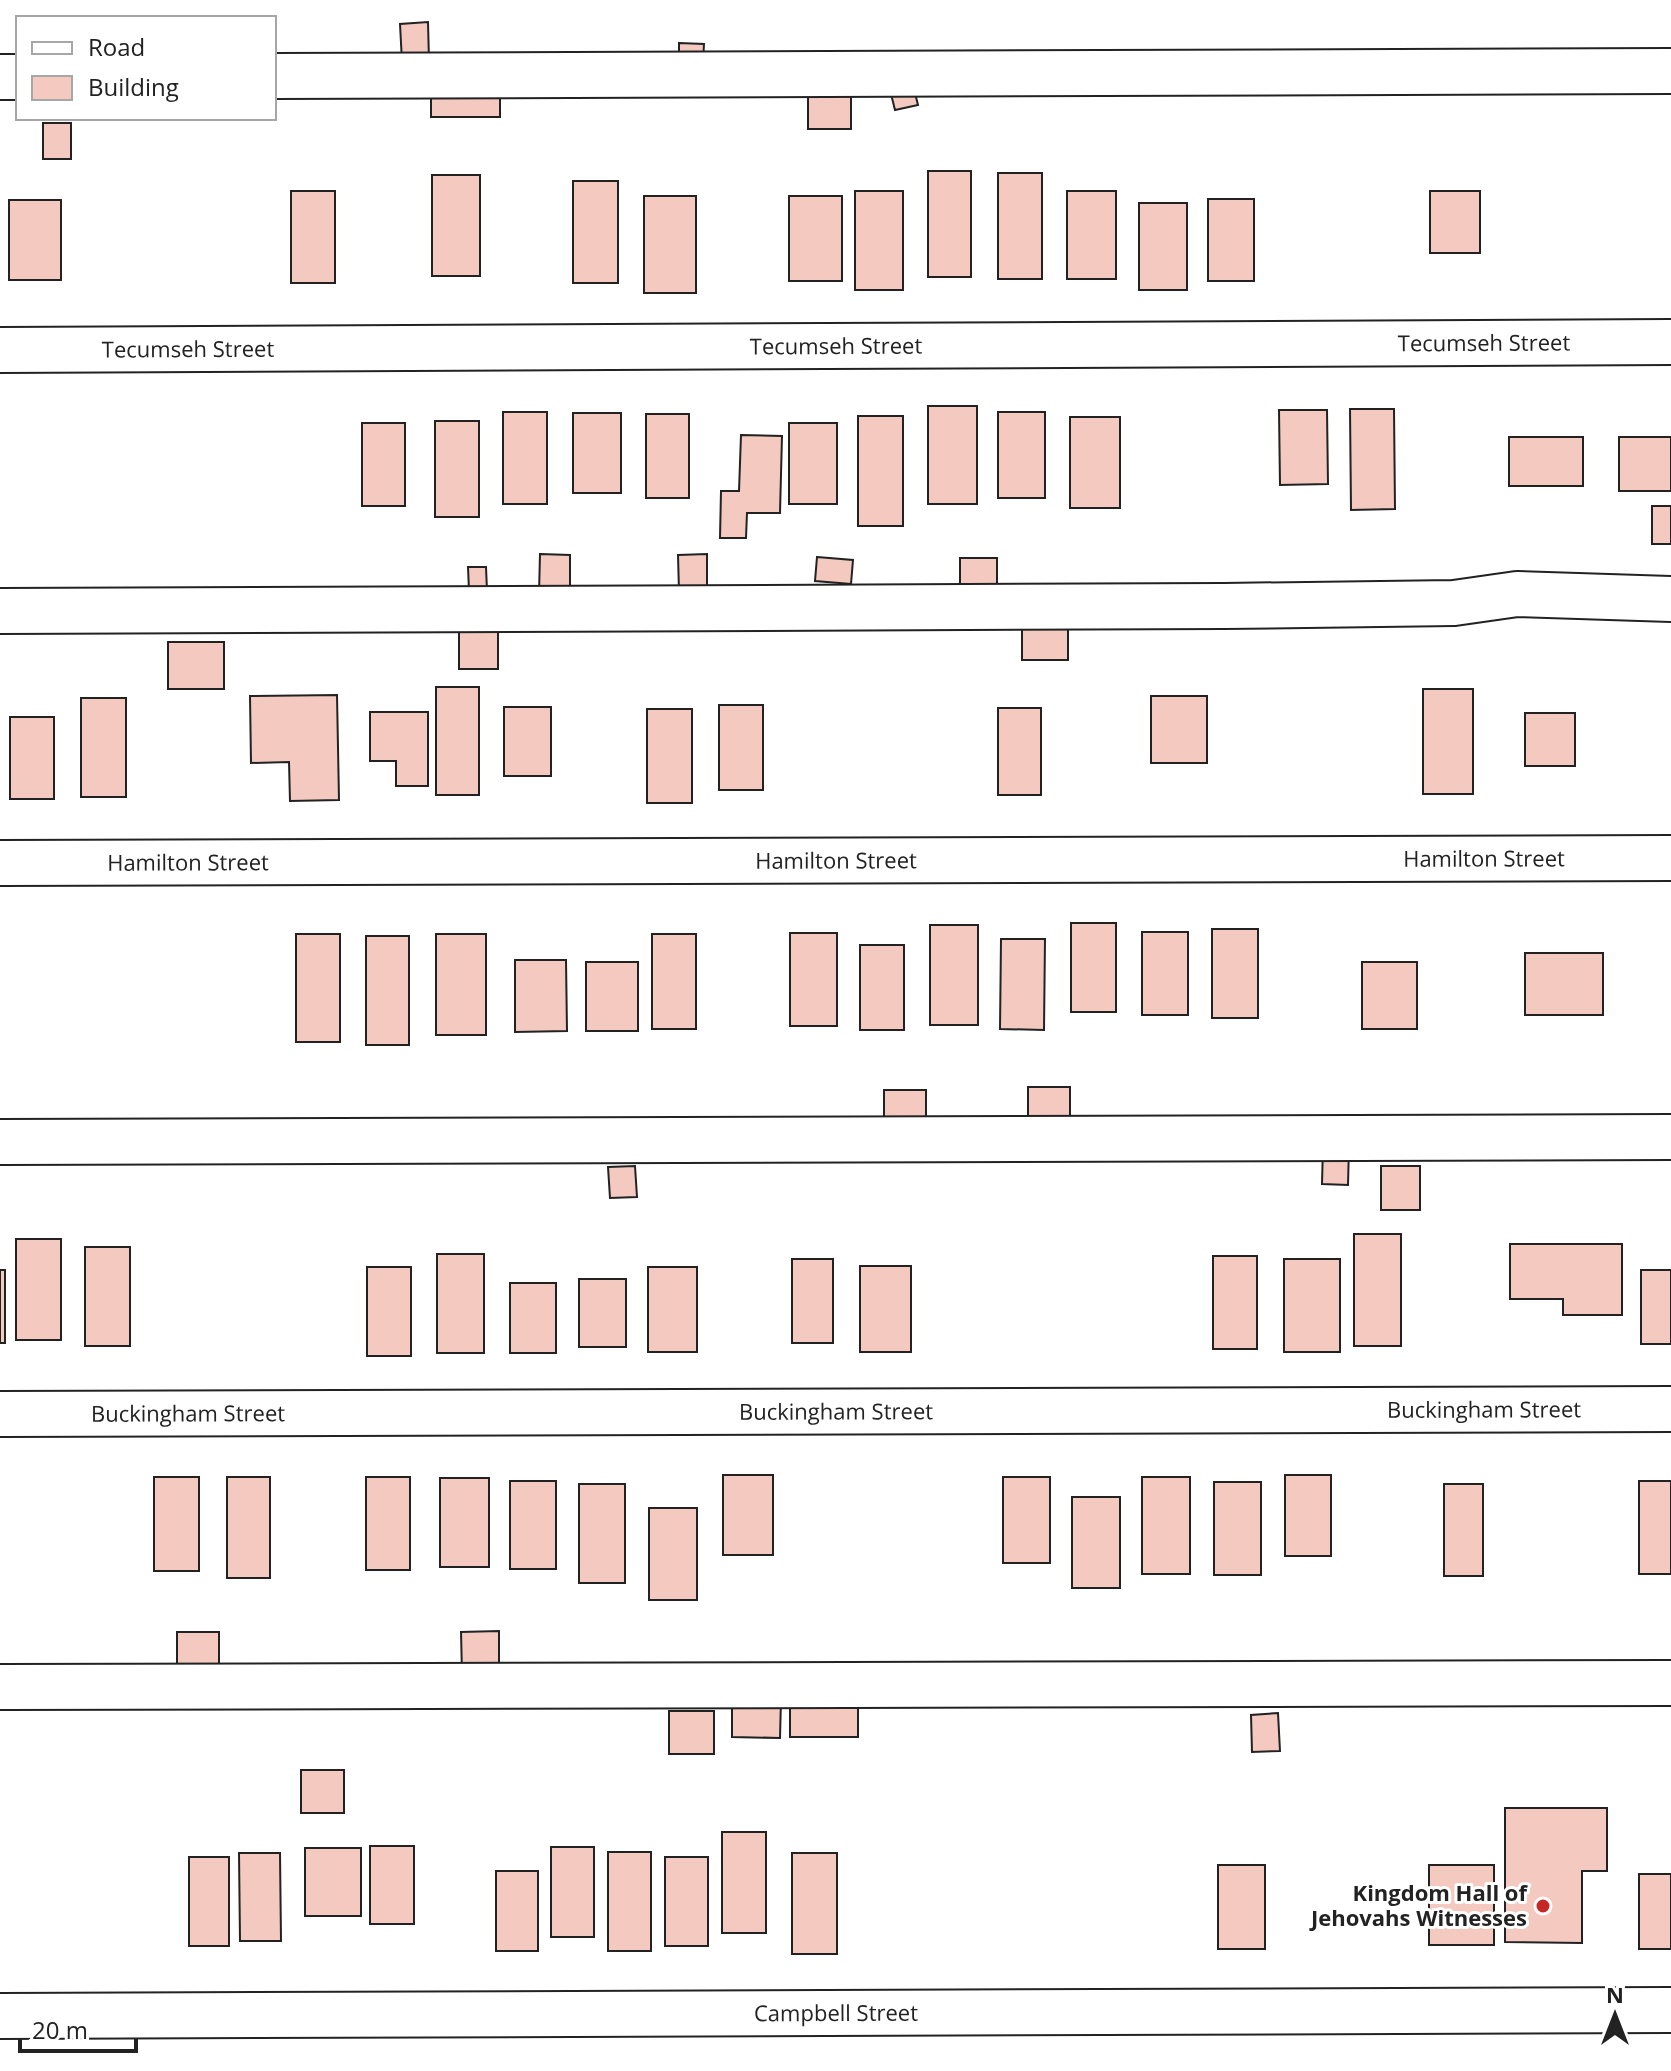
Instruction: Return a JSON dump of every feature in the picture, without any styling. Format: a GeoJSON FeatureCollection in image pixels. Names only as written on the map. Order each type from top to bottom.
{"type":"FeatureCollection","features":[{"type":"Feature","properties":{"kind":"street"},"geometry":{"type":"LineString","coordinates":[[276,76],[1671,71]]}},
{"type":"Feature","properties":{"kind":"street","name":"Tecumseh Street"},"geometry":{"type":"LineString","coordinates":[[0,350],[1671,342]]}},
{"type":"Feature","properties":{"kind":"street"},"geometry":{"type":"LineString","coordinates":[[0,611],[1454,603],[1517,594],[1671,599]]}},
{"type":"Feature","properties":{"kind":"street","name":"Hamilton Street"},"geometry":{"type":"LineString","coordinates":[[0,863],[1671,858]]}},
{"type":"Feature","properties":{"kind":"street"},"geometry":{"type":"LineString","coordinates":[[0,1142],[1671,1137]]}},
{"type":"Feature","properties":{"kind":"street","name":"Buckingham Street"},"geometry":{"type":"LineString","coordinates":[[0,1414],[1671,1409]]}},
{"type":"Feature","properties":{"kind":"street"},"geometry":{"type":"LineString","coordinates":[[0,1687],[1671,1683]]}},
{"type":"Feature","properties":{"kind":"street","name":"Campbell Street"},"geometry":{"type":"LineString","coordinates":[[0,2016],[1671,2010]]}},
{"type":"Feature","properties":{"kind":"building"},"geometry":{"type":"Polygon","coordinates":[[[428,22],[429,61],[402,62],[400,24],[428,22]]]}},
{"type":"Feature","properties":{"kind":"building"},"geometry":{"type":"Polygon","coordinates":[[[679,43],[704,44],[703,62],[679,61],[679,43]]]}},
{"type":"Feature","properties":{"kind":"building"},"geometry":{"type":"Polygon","coordinates":[[[431,85],[500,85],[500,117],[431,117],[431,85]]]}},
{"type":"Feature","properties":{"kind":"building"},"geometry":{"type":"Polygon","coordinates":[[[808,88],[851,88],[851,129],[808,129],[808,88]]]}},
{"type":"Feature","properties":{"kind":"building"},"geometry":{"type":"Polygon","coordinates":[[[914,89],[918,105],[895,110],[891,94],[914,89]]]}},
{"type":"Feature","properties":{"kind":"building"},"geometry":{"type":"Polygon","coordinates":[[[43,123],[71,123],[71,159],[43,159],[43,123]]]}},
{"type":"Feature","properties":{"kind":"building"},"geometry":{"type":"Polygon","coordinates":[[[928,171],[971,171],[971,277],[928,277],[928,171]]]}},
{"type":"Feature","properties":{"kind":"building"},"geometry":{"type":"Polygon","coordinates":[[[998,173],[1042,173],[1042,279],[998,279],[998,173]]]}},
{"type":"Feature","properties":{"kind":"building"},"geometry":{"type":"Polygon","coordinates":[[[432,175],[480,175],[480,276],[432,276],[432,175]]]}},
{"type":"Feature","properties":{"kind":"building"},"geometry":{"type":"Polygon","coordinates":[[[573,181],[618,181],[618,283],[573,283],[573,181]]]}},
{"type":"Feature","properties":{"kind":"building"},"geometry":{"type":"Polygon","coordinates":[[[291,191],[335,191],[335,283],[291,283],[291,191]]]}},
{"type":"Feature","properties":{"kind":"building"},"geometry":{"type":"Polygon","coordinates":[[[855,191],[903,191],[903,290],[855,290],[855,191]]]}},
{"type":"Feature","properties":{"kind":"building"},"geometry":{"type":"Polygon","coordinates":[[[1067,191],[1116,191],[1116,279],[1067,279],[1067,191]]]}},
{"type":"Feature","properties":{"kind":"building"},"geometry":{"type":"Polygon","coordinates":[[[1430,191],[1480,191],[1480,253],[1430,253],[1430,191]]]}},
{"type":"Feature","properties":{"kind":"building"},"geometry":{"type":"Polygon","coordinates":[[[644,196],[696,196],[696,293],[644,293],[644,196]]]}},
{"type":"Feature","properties":{"kind":"building"},"geometry":{"type":"Polygon","coordinates":[[[789,196],[842,196],[842,281],[789,281],[789,196]]]}},
{"type":"Feature","properties":{"kind":"building"},"geometry":{"type":"Polygon","coordinates":[[[1208,199],[1254,199],[1254,281],[1208,281],[1208,199]]]}},
{"type":"Feature","properties":{"kind":"building"},"geometry":{"type":"Polygon","coordinates":[[[9,200],[61,200],[61,280],[9,280],[9,200]]]}},
{"type":"Feature","properties":{"kind":"building"},"geometry":{"type":"Polygon","coordinates":[[[1139,203],[1187,203],[1187,290],[1139,290],[1139,203]]]}},
{"type":"Feature","properties":{"kind":"building"},"geometry":{"type":"Polygon","coordinates":[[[928,406],[977,406],[977,504],[928,504],[928,406]]]}},
{"type":"Feature","properties":{"kind":"building"},"geometry":{"type":"Polygon","coordinates":[[[1350,409],[1394,409],[1395,509],[1351,510],[1350,409]]]}},
{"type":"Feature","properties":{"kind":"building"},"geometry":{"type":"Polygon","coordinates":[[[1279,410],[1327,410],[1328,484],[1280,485],[1279,410]]]}},
{"type":"Feature","properties":{"kind":"building"},"geometry":{"type":"Polygon","coordinates":[[[503,412],[547,412],[547,504],[503,504],[503,412]]]}},
{"type":"Feature","properties":{"kind":"building"},"geometry":{"type":"Polygon","coordinates":[[[998,412],[1045,412],[1045,498],[998,498],[998,412]]]}},
{"type":"Feature","properties":{"kind":"building"},"geometry":{"type":"Polygon","coordinates":[[[573,413],[621,413],[621,493],[573,493],[573,413]]]}},
{"type":"Feature","properties":{"kind":"building"},"geometry":{"type":"Polygon","coordinates":[[[646,414],[689,414],[689,498],[646,498],[646,414]]]}},
{"type":"Feature","properties":{"kind":"building"},"geometry":{"type":"Polygon","coordinates":[[[858,416],[903,416],[903,526],[858,526],[858,416]]]}},
{"type":"Feature","properties":{"kind":"building"},"geometry":{"type":"Polygon","coordinates":[[[1070,417],[1120,417],[1120,508],[1070,508],[1070,417]]]}},
{"type":"Feature","properties":{"kind":"building"},"geometry":{"type":"Polygon","coordinates":[[[435,421],[479,421],[479,517],[435,517],[435,421]]]}},
{"type":"Feature","properties":{"kind":"building"},"geometry":{"type":"Polygon","coordinates":[[[362,423],[405,423],[405,506],[362,506],[362,423]]]}},
{"type":"Feature","properties":{"kind":"building"},"geometry":{"type":"Polygon","coordinates":[[[789,423],[837,423],[837,504],[789,504],[789,423]]]}},
{"type":"Feature","properties":{"kind":"building"},"geometry":{"type":"Polygon","coordinates":[[[741,435],[782,436],[780,513],[747,513],[746,538],[720,538],[721,491],[739,491],[741,435]]]}},
{"type":"Feature","properties":{"kind":"building"},"geometry":{"type":"Polygon","coordinates":[[[1509,437],[1583,437],[1583,486],[1509,486],[1509,437]]]}},
{"type":"Feature","properties":{"kind":"building"},"geometry":{"type":"Polygon","coordinates":[[[1619,437],[1671,437],[1671,491],[1619,491],[1619,437]]]}},
{"type":"Feature","properties":{"kind":"building"},"geometry":{"type":"Polygon","coordinates":[[[1652,506],[1671,506],[1671,544],[1652,544],[1652,506]]]}},
{"type":"Feature","properties":{"kind":"building"},"geometry":{"type":"Polygon","coordinates":[[[540,554],[570,555],[570,594],[539,594],[540,554]]]}},
{"type":"Feature","properties":{"kind":"building"},"geometry":{"type":"Polygon","coordinates":[[[707,554],[707,592],[679,592],[678,555],[707,554]]]}},
{"type":"Feature","properties":{"kind":"building"},"geometry":{"type":"Polygon","coordinates":[[[817,557],[853,560],[851,584],[815,581],[817,557]]]}},
{"type":"Feature","properties":{"kind":"building"},"geometry":{"type":"Polygon","coordinates":[[[960,558],[997,558],[997,596],[960,596],[960,558]]]}},
{"type":"Feature","properties":{"kind":"building"},"geometry":{"type":"Polygon","coordinates":[[[468,567],[486,567],[487,591],[469,591],[468,567]]]}},
{"type":"Feature","properties":{"kind":"building"},"geometry":{"type":"Polygon","coordinates":[[[1022,617],[1068,617],[1068,660],[1022,660],[1022,617]]]}},
{"type":"Feature","properties":{"kind":"building"},"geometry":{"type":"Polygon","coordinates":[[[459,628],[498,628],[498,669],[459,669],[459,628]]]}},
{"type":"Feature","properties":{"kind":"building"},"geometry":{"type":"Polygon","coordinates":[[[168,642],[224,642],[224,689],[168,689],[168,642]]]}},
{"type":"Feature","properties":{"kind":"building"},"geometry":{"type":"Polygon","coordinates":[[[436,687],[479,687],[479,795],[436,795],[436,687]]]}},
{"type":"Feature","properties":{"kind":"building"},"geometry":{"type":"Polygon","coordinates":[[[1423,689],[1473,689],[1473,794],[1423,794],[1423,689]]]}},
{"type":"Feature","properties":{"kind":"building"},"geometry":{"type":"Polygon","coordinates":[[[337,695],[339,800],[290,801],[289,762],[251,763],[250,696],[337,695]]]}},
{"type":"Feature","properties":{"kind":"building"},"geometry":{"type":"Polygon","coordinates":[[[1151,696],[1207,696],[1207,763],[1151,763],[1151,696]]]}},
{"type":"Feature","properties":{"kind":"building"},"geometry":{"type":"Polygon","coordinates":[[[81,698],[126,698],[126,797],[81,797],[81,698]]]}},
{"type":"Feature","properties":{"kind":"building"},"geometry":{"type":"Polygon","coordinates":[[[719,705],[763,705],[763,790],[719,790],[719,705]]]}},
{"type":"Feature","properties":{"kind":"building"},"geometry":{"type":"Polygon","coordinates":[[[504,707],[551,707],[551,776],[504,776],[504,707]]]}},
{"type":"Feature","properties":{"kind":"building"},"geometry":{"type":"Polygon","coordinates":[[[998,708],[1041,708],[1041,795],[998,795],[998,708]]]}},
{"type":"Feature","properties":{"kind":"building"},"geometry":{"type":"Polygon","coordinates":[[[647,709],[692,709],[692,803],[647,803],[647,709]]]}},
{"type":"Feature","properties":{"kind":"building"},"geometry":{"type":"Polygon","coordinates":[[[370,712],[428,712],[428,786],[396,786],[396,761],[370,761],[370,712]]]}},
{"type":"Feature","properties":{"kind":"building"},"geometry":{"type":"Polygon","coordinates":[[[1525,713],[1575,713],[1575,766],[1525,766],[1525,713]]]}},
{"type":"Feature","properties":{"kind":"building"},"geometry":{"type":"Polygon","coordinates":[[[10,717],[54,717],[54,799],[10,799],[10,717]]]}},
{"type":"Feature","properties":{"kind":"building"},"geometry":{"type":"Polygon","coordinates":[[[1071,923],[1116,923],[1116,1012],[1071,1012],[1071,923]]]}},
{"type":"Feature","properties":{"kind":"building"},"geometry":{"type":"Polygon","coordinates":[[[930,925],[978,925],[978,1025],[930,1025],[930,925]]]}},
{"type":"Feature","properties":{"kind":"building"},"geometry":{"type":"Polygon","coordinates":[[[1212,929],[1258,929],[1258,1018],[1212,1018],[1212,929]]]}},
{"type":"Feature","properties":{"kind":"building"},"geometry":{"type":"Polygon","coordinates":[[[1142,932],[1188,932],[1188,1015],[1142,1015],[1142,932]]]}},
{"type":"Feature","properties":{"kind":"building"},"geometry":{"type":"Polygon","coordinates":[[[790,933],[837,933],[837,1026],[790,1026],[790,933]]]}},
{"type":"Feature","properties":{"kind":"building"},"geometry":{"type":"Polygon","coordinates":[[[296,934],[340,934],[340,1042],[296,1042],[296,934]]]}},
{"type":"Feature","properties":{"kind":"building"},"geometry":{"type":"Polygon","coordinates":[[[436,934],[486,934],[486,1035],[436,1035],[436,934]]]}},
{"type":"Feature","properties":{"kind":"building"},"geometry":{"type":"Polygon","coordinates":[[[652,934],[696,934],[696,1029],[652,1029],[652,934]]]}},
{"type":"Feature","properties":{"kind":"building"},"geometry":{"type":"Polygon","coordinates":[[[366,936],[409,936],[409,1045],[366,1045],[366,936]]]}},
{"type":"Feature","properties":{"kind":"building"},"geometry":{"type":"Polygon","coordinates":[[[1001,939],[1045,939],[1044,1030],[1000,1029],[1001,939]]]}},
{"type":"Feature","properties":{"kind":"building"},"geometry":{"type":"Polygon","coordinates":[[[860,945],[904,945],[904,1030],[860,1030],[860,945]]]}},
{"type":"Feature","properties":{"kind":"building"},"geometry":{"type":"Polygon","coordinates":[[[1525,953],[1603,953],[1603,1015],[1525,1015],[1525,953]]]}},
{"type":"Feature","properties":{"kind":"building"},"geometry":{"type":"Polygon","coordinates":[[[515,960],[566,960],[567,1031],[515,1032],[515,960]]]}},
{"type":"Feature","properties":{"kind":"building"},"geometry":{"type":"Polygon","coordinates":[[[586,962],[638,962],[638,1031],[586,1031],[586,962]]]}},
{"type":"Feature","properties":{"kind":"building"},"geometry":{"type":"Polygon","coordinates":[[[1362,962],[1417,962],[1417,1029],[1362,1029],[1362,962]]]}},
{"type":"Feature","properties":{"kind":"building"},"geometry":{"type":"Polygon","coordinates":[[[1028,1087],[1070,1087],[1070,1123],[1028,1123],[1028,1087]]]}},
{"type":"Feature","properties":{"kind":"building"},"geometry":{"type":"Polygon","coordinates":[[[884,1090],[926,1090],[926,1130],[884,1130],[884,1090]]]}},
{"type":"Feature","properties":{"kind":"building"},"geometry":{"type":"Polygon","coordinates":[[[1323,1146],[1349,1146],[1348,1185],[1322,1184],[1323,1146]]]}},
{"type":"Feature","properties":{"kind":"building"},"geometry":{"type":"Polygon","coordinates":[[[635,1166],[637,1197],[610,1198],[608,1167],[635,1166]]]}},
{"type":"Feature","properties":{"kind":"building"},"geometry":{"type":"Polygon","coordinates":[[[1381,1166],[1420,1166],[1420,1210],[1381,1210],[1381,1166]]]}},
{"type":"Feature","properties":{"kind":"building"},"geometry":{"type":"Polygon","coordinates":[[[1354,1234],[1401,1234],[1401,1346],[1354,1346],[1354,1234]]]}},
{"type":"Feature","properties":{"kind":"building"},"geometry":{"type":"Polygon","coordinates":[[[16,1239],[61,1239],[61,1340],[16,1340],[16,1239]]]}},
{"type":"Feature","properties":{"kind":"building"},"geometry":{"type":"Polygon","coordinates":[[[1510,1244],[1622,1244],[1622,1315],[1563,1315],[1563,1299],[1510,1299],[1510,1244]]]}},
{"type":"Feature","properties":{"kind":"building"},"geometry":{"type":"Polygon","coordinates":[[[85,1247],[130,1247],[130,1346],[85,1346],[85,1247]]]}},
{"type":"Feature","properties":{"kind":"building"},"geometry":{"type":"Polygon","coordinates":[[[437,1254],[484,1254],[484,1353],[437,1353],[437,1254]]]}},
{"type":"Feature","properties":{"kind":"building"},"geometry":{"type":"Polygon","coordinates":[[[1213,1256],[1257,1256],[1257,1349],[1213,1349],[1213,1256]]]}},
{"type":"Feature","properties":{"kind":"building"},"geometry":{"type":"Polygon","coordinates":[[[792,1259],[833,1259],[833,1343],[792,1343],[792,1259]]]}},
{"type":"Feature","properties":{"kind":"building"},"geometry":{"type":"Polygon","coordinates":[[[1284,1259],[1340,1259],[1340,1352],[1284,1352],[1284,1259]]]}},
{"type":"Feature","properties":{"kind":"building"},"geometry":{"type":"Polygon","coordinates":[[[860,1266],[911,1266],[911,1352],[860,1352],[860,1266]]]}},
{"type":"Feature","properties":{"kind":"building"},"geometry":{"type":"Polygon","coordinates":[[[367,1267],[411,1267],[411,1356],[367,1356],[367,1267]]]}},
{"type":"Feature","properties":{"kind":"building"},"geometry":{"type":"Polygon","coordinates":[[[648,1267],[697,1267],[697,1352],[648,1352],[648,1267]]]}},
{"type":"Feature","properties":{"kind":"building"},"geometry":{"type":"Polygon","coordinates":[[[0,1270],[5,1270],[5,1343],[0,1343],[0,1270]]]}},
{"type":"Feature","properties":{"kind":"building"},"geometry":{"type":"Polygon","coordinates":[[[1641,1270],[1671,1270],[1671,1344],[1641,1344],[1641,1270]]]}},
{"type":"Feature","properties":{"kind":"building"},"geometry":{"type":"Polygon","coordinates":[[[579,1279],[626,1279],[626,1347],[579,1347],[579,1279]]]}},
{"type":"Feature","properties":{"kind":"building"},"geometry":{"type":"Polygon","coordinates":[[[510,1283],[556,1283],[556,1353],[510,1353],[510,1283]]]}},
{"type":"Feature","properties":{"kind":"building"},"geometry":{"type":"Polygon","coordinates":[[[723,1475],[773,1475],[773,1555],[723,1555],[723,1475]]]}},
{"type":"Feature","properties":{"kind":"building"},"geometry":{"type":"Polygon","coordinates":[[[1285,1475],[1331,1475],[1331,1556],[1285,1556],[1285,1475]]]}},
{"type":"Feature","properties":{"kind":"building"},"geometry":{"type":"Polygon","coordinates":[[[154,1477],[199,1477],[199,1571],[154,1571],[154,1477]]]}},
{"type":"Feature","properties":{"kind":"building"},"geometry":{"type":"Polygon","coordinates":[[[227,1477],[270,1477],[270,1578],[227,1578],[227,1477]]]}},
{"type":"Feature","properties":{"kind":"building"},"geometry":{"type":"Polygon","coordinates":[[[366,1477],[410,1477],[410,1570],[366,1570],[366,1477]]]}},
{"type":"Feature","properties":{"kind":"building"},"geometry":{"type":"Polygon","coordinates":[[[1003,1477],[1050,1477],[1050,1563],[1003,1563],[1003,1477]]]}},
{"type":"Feature","properties":{"kind":"building"},"geometry":{"type":"Polygon","coordinates":[[[1142,1477],[1190,1477],[1190,1574],[1142,1574],[1142,1477]]]}},
{"type":"Feature","properties":{"kind":"building"},"geometry":{"type":"Polygon","coordinates":[[[440,1478],[489,1478],[489,1567],[440,1567],[440,1478]]]}},
{"type":"Feature","properties":{"kind":"building"},"geometry":{"type":"Polygon","coordinates":[[[510,1481],[556,1481],[556,1569],[510,1569],[510,1481]]]}},
{"type":"Feature","properties":{"kind":"building"},"geometry":{"type":"Polygon","coordinates":[[[1639,1481],[1671,1481],[1671,1574],[1639,1574],[1639,1481]]]}},
{"type":"Feature","properties":{"kind":"building"},"geometry":{"type":"Polygon","coordinates":[[[1214,1482],[1261,1482],[1261,1575],[1214,1575],[1214,1482]]]}},
{"type":"Feature","properties":{"kind":"building"},"geometry":{"type":"Polygon","coordinates":[[[579,1484],[625,1484],[625,1583],[579,1583],[579,1484]]]}},
{"type":"Feature","properties":{"kind":"building"},"geometry":{"type":"Polygon","coordinates":[[[1444,1484],[1483,1484],[1483,1576],[1444,1576],[1444,1484]]]}},
{"type":"Feature","properties":{"kind":"building"},"geometry":{"type":"Polygon","coordinates":[[[1072,1497],[1120,1497],[1120,1588],[1072,1588],[1072,1497]]]}},
{"type":"Feature","properties":{"kind":"building"},"geometry":{"type":"Polygon","coordinates":[[[649,1508],[697,1508],[697,1600],[649,1600],[649,1508]]]}},
{"type":"Feature","properties":{"kind":"building"},"geometry":{"type":"Polygon","coordinates":[[[499,1631],[499,1673],[462,1674],[461,1632],[499,1631]]]}},
{"type":"Feature","properties":{"kind":"building"},"geometry":{"type":"Polygon","coordinates":[[[177,1632],[219,1632],[219,1666],[177,1666],[177,1632]]]}},
{"type":"Feature","properties":{"kind":"building"},"geometry":{"type":"Polygon","coordinates":[[[732,1698],[781,1699],[780,1738],[732,1737],[732,1698]]]}},
{"type":"Feature","properties":{"kind":"building"},"geometry":{"type":"Polygon","coordinates":[[[790,1698],[858,1698],[858,1737],[790,1737],[790,1698]]]}},
{"type":"Feature","properties":{"kind":"building"},"geometry":{"type":"Polygon","coordinates":[[[669,1711],[714,1711],[714,1754],[669,1754],[669,1711]]]}},
{"type":"Feature","properties":{"kind":"building"},"geometry":{"type":"Polygon","coordinates":[[[1278,1713],[1280,1751],[1252,1752],[1251,1715],[1278,1713]]]}},
{"type":"Feature","properties":{"kind":"building"},"geometry":{"type":"Polygon","coordinates":[[[301,1770],[344,1770],[344,1813],[301,1813],[301,1770]]]}},
{"type":"Feature","properties":{"kind":"building","name":"Kingdom Hall of Jehovahs Witnesses"},"geometry":{"type":"Polygon","coordinates":[[[1505,1808],[1607,1808],[1607,1871],[1582,1871],[1582,1943],[1505,1942],[1505,1808]]]}},
{"type":"Feature","properties":{"kind":"building"},"geometry":{"type":"Polygon","coordinates":[[[722,1832],[766,1832],[766,1933],[722,1933],[722,1832]]]}},
{"type":"Feature","properties":{"kind":"building"},"geometry":{"type":"Polygon","coordinates":[[[370,1846],[414,1846],[414,1924],[370,1924],[370,1846]]]}},
{"type":"Feature","properties":{"kind":"building"},"geometry":{"type":"Polygon","coordinates":[[[551,1847],[594,1847],[594,1937],[551,1937],[551,1847]]]}},
{"type":"Feature","properties":{"kind":"building"},"geometry":{"type":"Polygon","coordinates":[[[305,1848],[361,1848],[361,1916],[305,1916],[305,1848]]]}},
{"type":"Feature","properties":{"kind":"building"},"geometry":{"type":"Polygon","coordinates":[[[608,1852],[651,1852],[651,1951],[608,1951],[608,1852]]]}},
{"type":"Feature","properties":{"kind":"building"},"geometry":{"type":"Polygon","coordinates":[[[239,1853],[280,1853],[281,1941],[240,1941],[239,1853]]]}},
{"type":"Feature","properties":{"kind":"building"},"geometry":{"type":"Polygon","coordinates":[[[792,1853],[837,1853],[837,1954],[792,1954],[792,1853]]]}},
{"type":"Feature","properties":{"kind":"building"},"geometry":{"type":"Polygon","coordinates":[[[189,1857],[229,1857],[229,1946],[189,1946],[189,1857]]]}},
{"type":"Feature","properties":{"kind":"building"},"geometry":{"type":"Polygon","coordinates":[[[665,1857],[708,1857],[708,1946],[665,1946],[665,1857]]]}},
{"type":"Feature","properties":{"kind":"building"},"geometry":{"type":"Polygon","coordinates":[[[1218,1865],[1265,1865],[1265,1949],[1218,1949],[1218,1865]]]}},
{"type":"Feature","properties":{"kind":"building"},"geometry":{"type":"Polygon","coordinates":[[[1429,1865],[1494,1865],[1494,1945],[1429,1945],[1429,1865]]]}},
{"type":"Feature","properties":{"kind":"building"},"geometry":{"type":"Polygon","coordinates":[[[496,1871],[538,1871],[538,1951],[496,1951],[496,1871]]]}},
{"type":"Feature","properties":{"kind":"building"},"geometry":{"type":"Polygon","coordinates":[[[1639,1874],[1671,1874],[1671,1949],[1639,1949],[1639,1874]]]}},
{"type":"Feature","properties":{"kind":"place","name":"Kingdom Hall of Jehovahs Witnesses"},"geometry":{"type":"Point","coordinates":[1543,1906]}}]}
